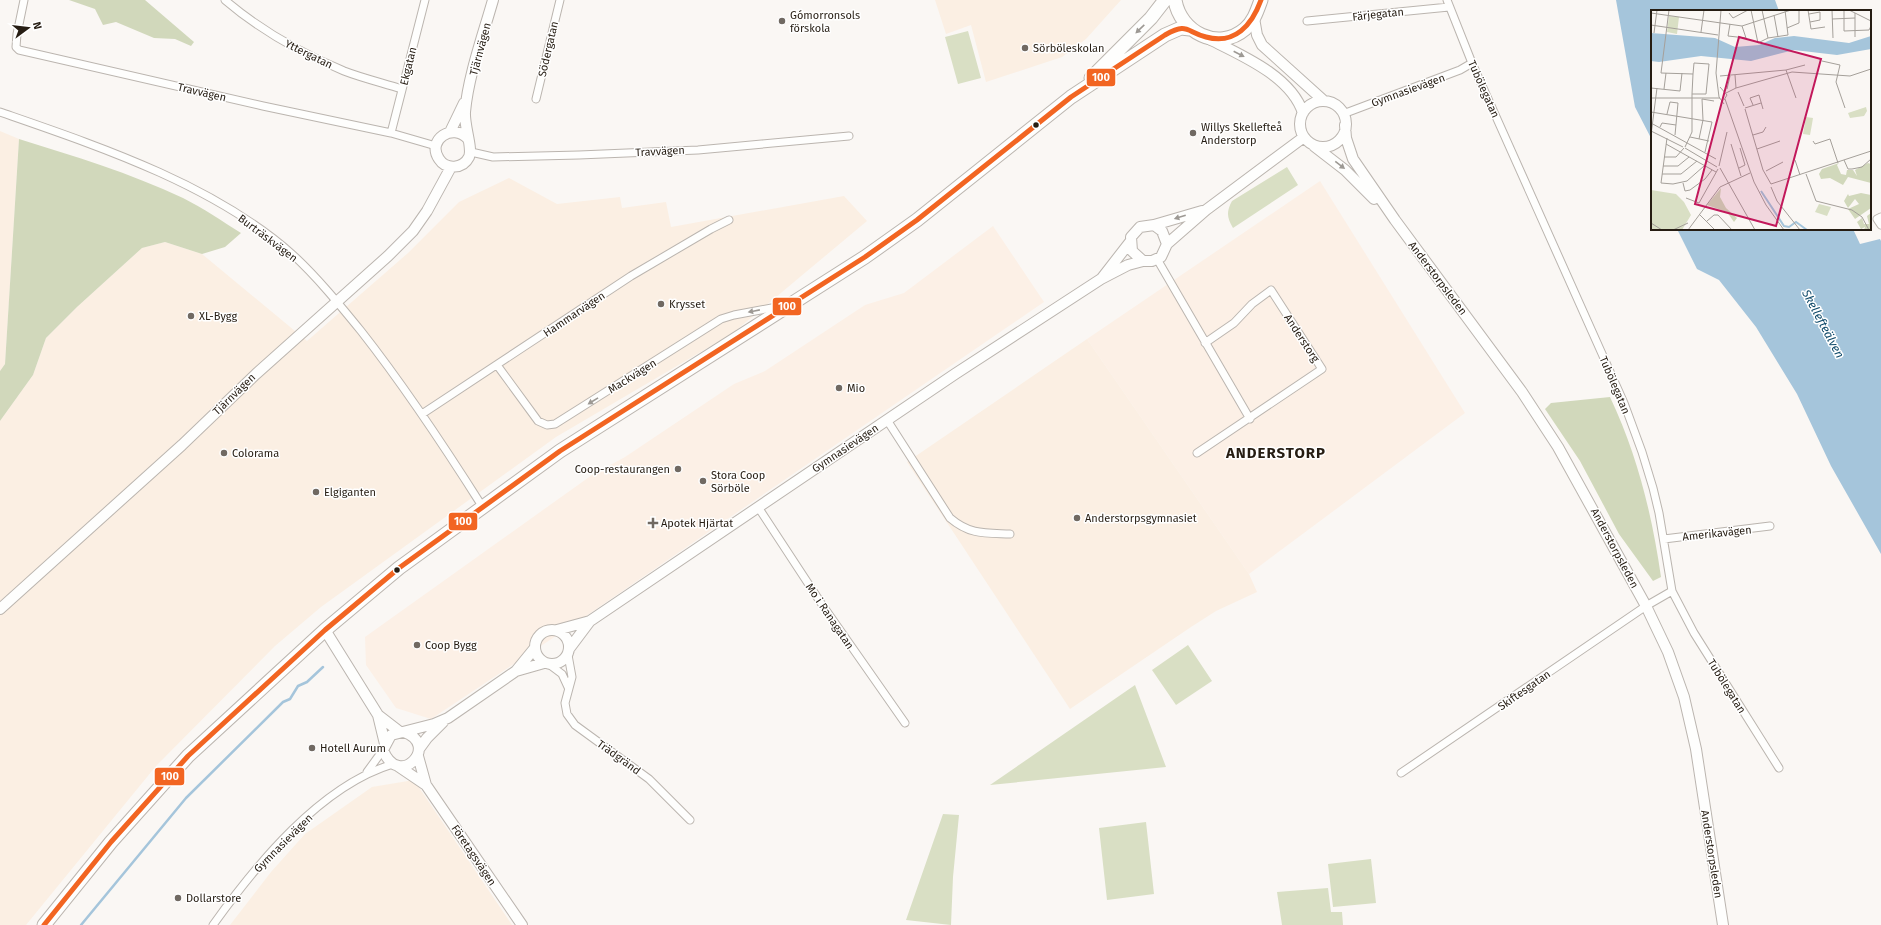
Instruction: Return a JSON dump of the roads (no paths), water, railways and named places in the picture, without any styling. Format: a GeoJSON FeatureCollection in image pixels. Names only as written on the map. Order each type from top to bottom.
{"type":"FeatureCollection","features":[{"type":"Feature","properties":{"kind":"highway"},"geometry":{"type":"LineString","coordinates":[[1071,97],[1151,18],[1165,0]]}},
{"type":"Feature","properties":{"kind":"highway"},"geometry":{"type":"LineString","coordinates":[[1175,0],[1180,16],[1190,29]]}},
{"type":"Feature","properties":{"kind":"highway"},"geometry":{"type":"LineString","coordinates":[[44,925],[111,842],[188,756],[325,630],[399,568],[482,506],[607,421],[865,257],[918,220],[1071,97],[1165,35],[1181,28],[1190,29],[1204,36],[1219,39],[1233,36],[1245,29],[1258,7]]}},
{"type":"Feature","properties":{"kind":"street","name":"Travvägen"},"geometry":{"type":"LineString","coordinates":[[24,0],[17,34],[16,47],[19,50],[263,106],[391,133],[436,146]]}},
{"type":"Feature","properties":{"kind":"street","name":"Yttergatan"},"geometry":{"type":"LineString","coordinates":[[225,0],[237,10],[287,44],[344,71],[402,88]]}},
{"type":"Feature","properties":{"kind":"street","name":"Ekgatan"},"geometry":{"type":"LineString","coordinates":[[391,133],[425,0]]}},
{"type":"Feature","properties":{"kind":"street","name":"Tjärnvägen"},"geometry":{"type":"LineString","coordinates":[[468,138],[465,119],[467,98],[492,0]]}},
{"type":"Feature","properties":{"kind":"street","name":"Södergatan"},"geometry":{"type":"LineString","coordinates":[[536,98],[560,0]]}},
{"type":"Feature","properties":{"kind":"street","name":"Färjegatan"},"geometry":{"type":"LineString","coordinates":[[1307,21],[1448,4]]}},
{"type":"Feature","properties":{"kind":"street","name":"Tubölegatan"},"geometry":{"type":"LineString","coordinates":[[1448,4],[1472,63],[1624,403],[1651,480],[1664,539],[1672,591],[1694,633],[1779,768]]}},
{"type":"Feature","properties":{"kind":"street"},"geometry":{"type":"LineString","coordinates":[[1258,7],[1257,35],[1262,45],[1324,102]]}},
{"type":"Feature","properties":{"kind":"street"},"geometry":{"type":"LineString","coordinates":[[1204,36],[1247,58],[1273,75],[1296,97],[1303,113],[1300,127],[1306,140],[1321,147],[1331,145],[1342,136],[1345,125],[1343,114],[1335,105],[1324,102],[1313,104],[1303,113]]}},
{"type":"Feature","properties":{"kind":"street","name":"Gymnasievägen"},"geometry":{"type":"LineString","coordinates":[[1343,114],[1460,70],[1472,63]]}},
{"type":"Feature","properties":{"kind":"street","name":"Tjärnvägen"},"geometry":{"type":"LineString","coordinates":[[450,132],[467,98]]}},
{"type":"Feature","properties":{"kind":"street","name":"Burträskvägen"},"geometry":{"type":"LineString","coordinates":[[0,112],[148,168],[210,197],[250,222],[292,254],[338,301],[372,345],[422,414],[482,506]]}},
{"type":"Feature","properties":{"kind":"street","name":"Anderstorpsleden"},"geometry":{"type":"LineString","coordinates":[[1345,125],[1346,138],[1353,159],[1395,220],[1522,392],[1558,447],[1646,606],[1668,652],[1684,697],[1696,749],[1723,925]]}},
{"type":"Feature","properties":{"kind":"street"},"geometry":{"type":"LineString","coordinates":[[450,132],[459,132],[468,138],[471,152],[465,162],[458,166],[451,166],[440,160],[437,155],[436,146],[440,138],[450,132]]}},
{"type":"Feature","properties":{"kind":"street","name":"Travvägen"},"geometry":{"type":"LineString","coordinates":[[471,152],[493,158],[587,155],[698,150],[849,136]]}},
{"type":"Feature","properties":{"kind":"street"},"geometry":{"type":"LineString","coordinates":[[1206,210],[1154,225],[1144,225],[1136,229],[1130,242],[1132,252],[1142,261],[1157,260],[1164,253],[1167,244],[1206,210],[1306,140]]}},
{"type":"Feature","properties":{"kind":"street","name":"Anderstorpsleden"},"geometry":{"type":"LineString","coordinates":[[1306,140],[1346,170],[1395,220]]}},
{"type":"Feature","properties":{"kind":"street","name":"Tjärnvägen"},"geometry":{"type":"LineString","coordinates":[[0,609],[182,445],[256,374],[388,256],[413,231],[427,211],[451,166]]}},
{"type":"Feature","properties":{"kind":"street","name":"Hammarvägen"},"geometry":{"type":"LineString","coordinates":[[422,414],[631,276],[729,220]]}},
{"type":"Feature","properties":{"kind":"street"},"geometry":{"type":"LineString","coordinates":[[1154,225],[1165,235],[1167,244]]}},
{"type":"Feature","properties":{"kind":"street","name":"Gymnasievägen"},"geometry":{"type":"LineString","coordinates":[[1101,279],[1130,242]]}},
{"type":"Feature","properties":{"kind":"street"},"geometry":{"type":"LineString","coordinates":[[1157,260],[1250,419]]}},
{"type":"Feature","properties":{"kind":"street","name":"Gymnasievägen"},"geometry":{"type":"LineString","coordinates":[[557,630],[590,620],[887,420],[1101,279],[1142,261]]}},
{"type":"Feature","properties":{"kind":"street","name":"Anderstorg"},"geometry":{"type":"LineString","coordinates":[[1197,453],[1322,370],[1271,290],[1252,304],[1234,323],[1205,343]]}},
{"type":"Feature","properties":{"kind":"street","name":"Mackvägen"},"geometry":{"type":"LineString","coordinates":[[497,365],[538,421],[547,425],[555,424],[721,319],[734,315],[792,304]]}},
{"type":"Feature","properties":{"kind":"street"},"geometry":{"type":"LineString","coordinates":[[887,420],[950,518],[960,526],[972,531],[1010,534]]}},
{"type":"Feature","properties":{"kind":"street","name":"Mo i Ranagatan"},"geometry":{"type":"LineString","coordinates":[[758,508],[824,608],[904,723]]}},
{"type":"Feature","properties":{"kind":"street","name":"Amerikavägen"},"geometry":{"type":"LineString","coordinates":[[1664,539],[1770,526]]}},
{"type":"Feature","properties":{"kind":"street","name":"Skiftesgatan"},"geometry":{"type":"LineString","coordinates":[[1401,773],[1646,606],[1672,591]]}},
{"type":"Feature","properties":{"kind":"street","name":"Gymnasievägen"},"geometry":{"type":"LineString","coordinates":[[568,652],[590,620]]}},
{"type":"Feature","properties":{"kind":"street"},"geometry":{"type":"LineString","coordinates":[[325,630],[378,715],[387,758],[395,765]]}},
{"type":"Feature","properties":{"kind":"street"},"geometry":{"type":"LineString","coordinates":[[366,774],[395,765],[406,766],[414,761],[426,738],[448,718],[516,671],[534,649],[536,639],[539,635],[550,630],[557,630],[566,638],[568,652],[561,662],[516,671]]}},
{"type":"Feature","properties":{"kind":"street"},"geometry":{"type":"LineString","coordinates":[[534,649],[536,655],[562,674],[568,687]]}},
{"type":"Feature","properties":{"kind":"street","name":"Trädgränd"},"geometry":{"type":"LineString","coordinates":[[568,652],[572,677],[568,687],[565,703],[567,714],[575,725],[648,779],[690,820]]}},
{"type":"Feature","properties":{"kind":"street"},"geometry":{"type":"LineString","coordinates":[[378,715],[402,732],[414,737],[418,752]]}},
{"type":"Feature","properties":{"kind":"street"},"geometry":{"type":"LineString","coordinates":[[366,774],[390,735],[434,724],[448,718]]}},
{"type":"Feature","properties":{"kind":"street","name":"Företagsvägen"},"geometry":{"type":"LineString","coordinates":[[418,752],[426,785],[522,925]]}},
{"type":"Feature","properties":{"kind":"street","name":"Företagsvägen"},"geometry":{"type":"LineString","coordinates":[[395,765],[426,785]]}},
{"type":"Feature","properties":{"kind":"street","name":"Gymnasievägen"},"geometry":{"type":"LineString","coordinates":[[213,925],[240,886],[285,838],[327,800],[366,774]]}},
{"type":"Feature","properties":{"kind":"water"},"geometry":{"type":"Polygon","coordinates":[[[1616,0],[1775,0],[1779,10],[1651,10],[1651,138],[1635,107],[1616,0]]]}},
{"type":"Feature","properties":{"kind":"water","name":"Skellefteälven"},"geometry":{"type":"Polygon","coordinates":[[[1678,230],[1853,230],[1860,244],[1880,239],[1881,554],[1831,466],[1797,394],[1756,327],[1719,280],[1697,269],[1678,230]]]}},
{"type":"Feature","properties":{"kind":"waterway"},"geometry":{"type":"LineString","coordinates":[[81,925],[186,798],[283,702],[290,699],[298,686],[307,682],[323,667]]}},
{"type":"Feature","properties":{"kind":"place","name":"Gómorronsols förskola"},"geometry":{"type":"Point","coordinates":[782,21]}},
{"type":"Feature","properties":{"kind":"place","name":"Sörböleskolan"},"geometry":{"type":"Point","coordinates":[1025,48]}},
{"type":"Feature","properties":{"kind":"place","name":"Willys Skellefteå Anderstorp"},"geometry":{"type":"Point","coordinates":[1193,133]}},
{"type":"Feature","properties":{"kind":"place","name":"Krysset"},"geometry":{"type":"Point","coordinates":[661,304]}},
{"type":"Feature","properties":{"kind":"place","name":"XL-Bygg"},"geometry":{"type":"Point","coordinates":[191,316]}},
{"type":"Feature","properties":{"kind":"place","name":"Mio"},"geometry":{"type":"Point","coordinates":[839,388]}},
{"type":"Feature","properties":{"kind":"place","name":"Colorama"},"geometry":{"type":"Point","coordinates":[224,453]}},
{"type":"Feature","properties":{"kind":"place","name":"Coop-restaurangen"},"geometry":{"type":"Point","coordinates":[678,469]}},
{"type":"Feature","properties":{"kind":"place","name":"Stora Coop Sörböle"},"geometry":{"type":"Point","coordinates":[703,481]}},
{"type":"Feature","properties":{"kind":"place","name":"Elgiganten"},"geometry":{"type":"Point","coordinates":[316,492]}},
{"type":"Feature","properties":{"kind":"place","name":"Anderstorpsgymnasiet"},"geometry":{"type":"Point","coordinates":[1077,518]}},
{"type":"Feature","properties":{"kind":"place","name":"Apotek Hjärtat"},"geometry":{"type":"Point","coordinates":[653,523]}},
{"type":"Feature","properties":{"kind":"place","name":"Coop Bygg"},"geometry":{"type":"Point","coordinates":[417,645]}},
{"type":"Feature","properties":{"kind":"place","name":"Hotell Aurum"},"geometry":{"type":"Point","coordinates":[312,748]}},
{"type":"Feature","properties":{"kind":"place","name":"Dollarstore"},"geometry":{"type":"Point","coordinates":[178,898]}},
{"type":"Feature","properties":{"kind":"district","name":"ANDERSTORP"},"geometry":{"type":"Point","coordinates":[1276,453]}}]}
